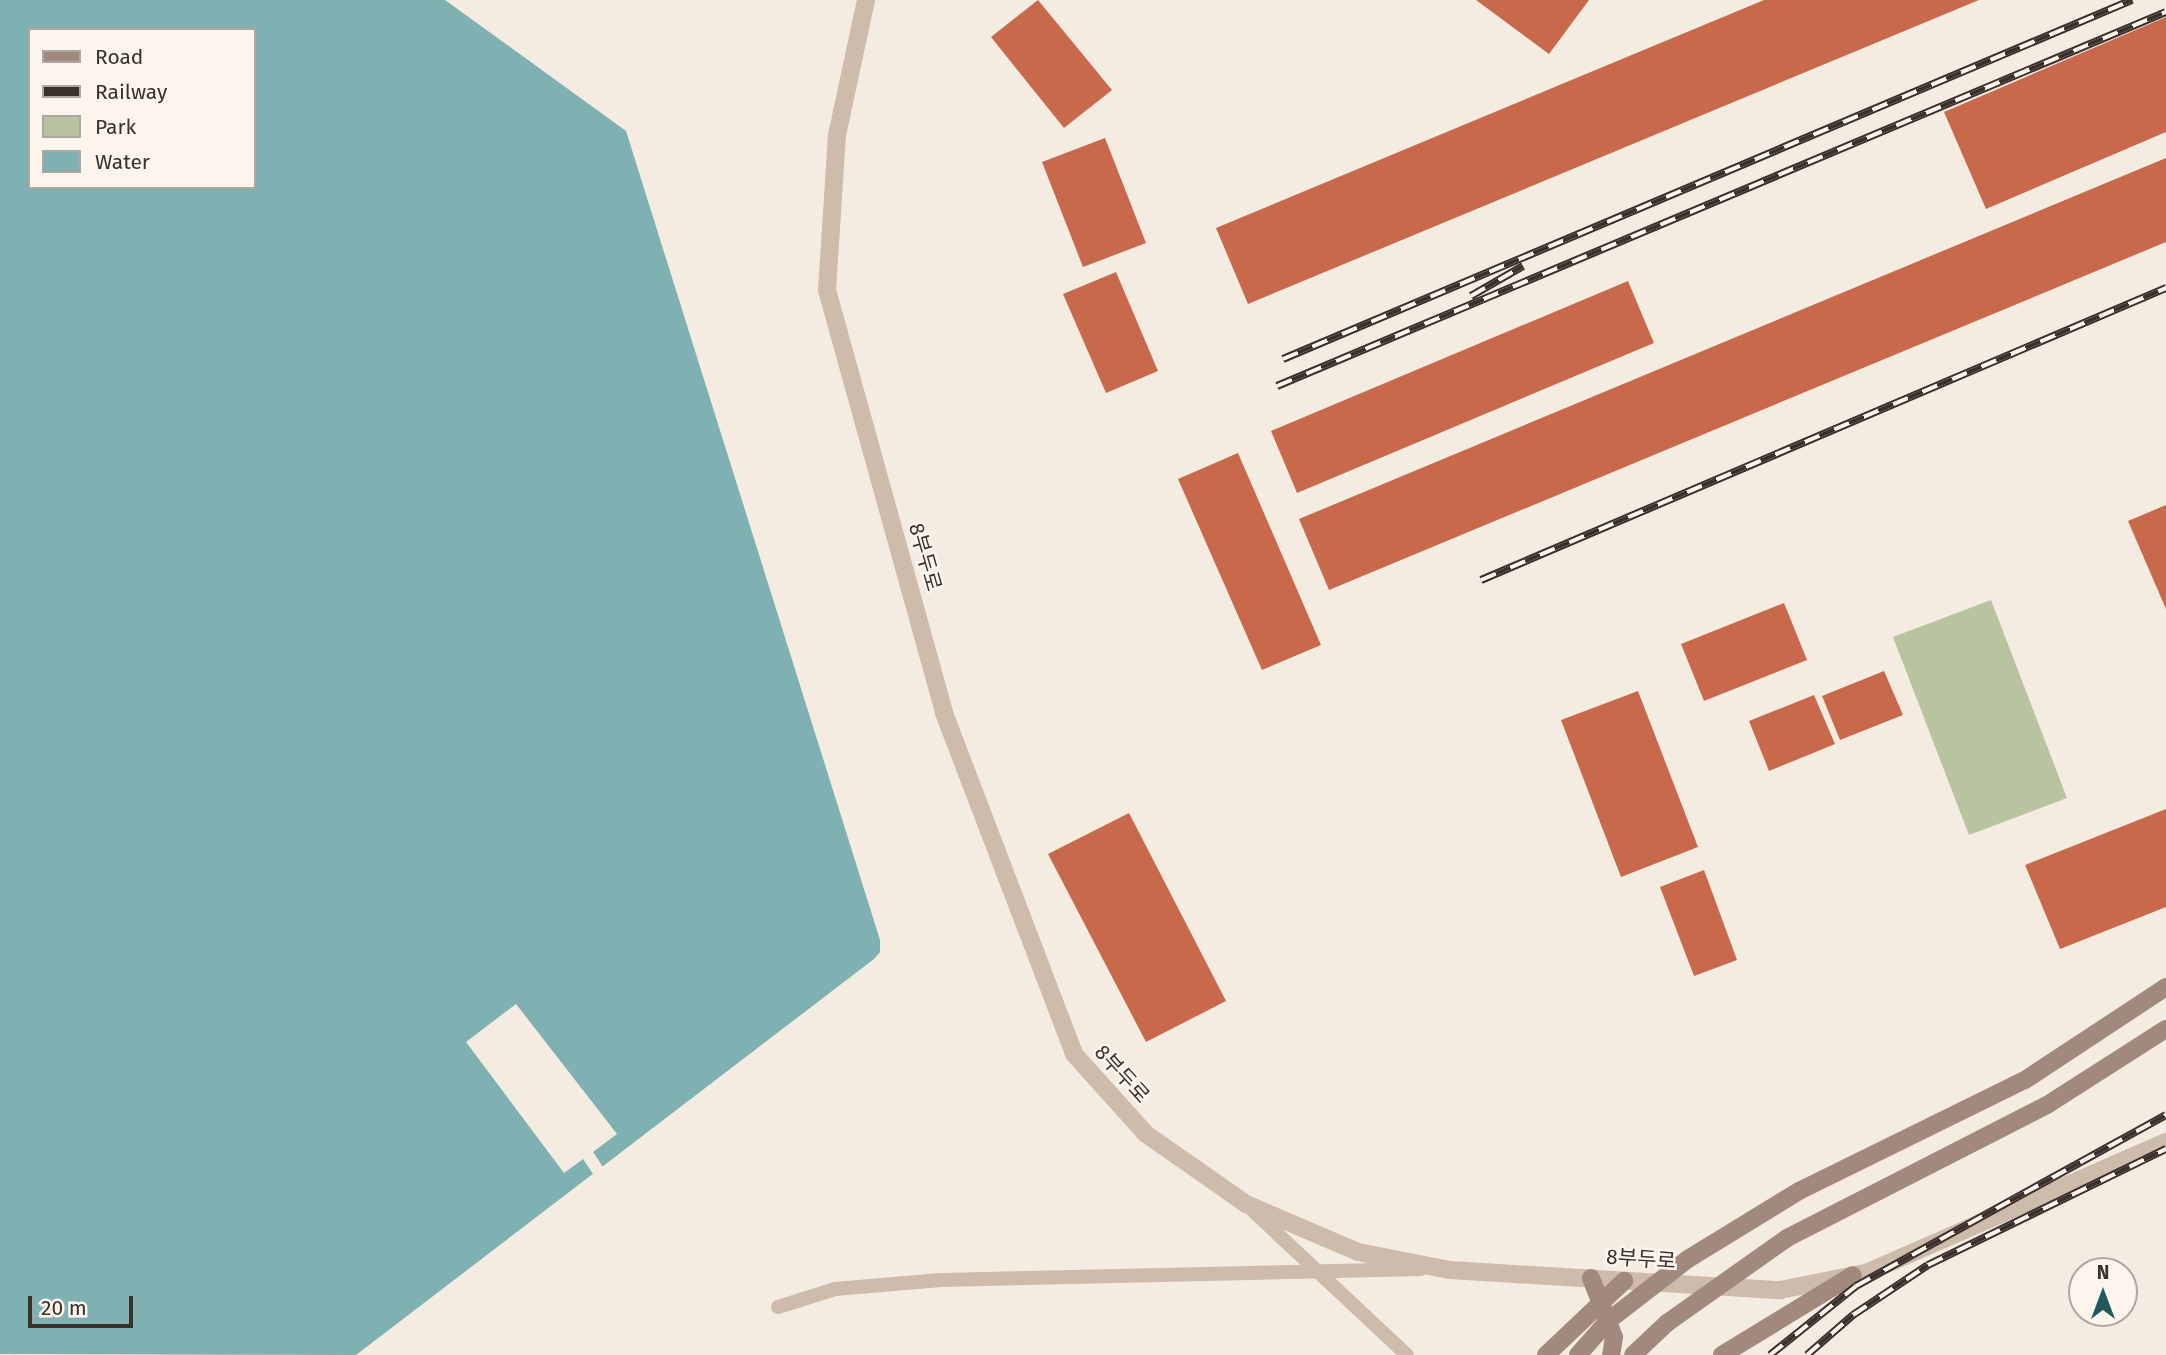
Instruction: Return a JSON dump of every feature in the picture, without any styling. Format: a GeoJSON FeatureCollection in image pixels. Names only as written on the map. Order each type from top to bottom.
{"type":"FeatureCollection","features":[{"type":"Feature","properties":{"kind":"main road"},"geometry":{"type":"LineString","coordinates":[[1578,1355],[1608,1321],[1688,1259],[1799,1191],[2025,1080],[2166,987]]}},
{"type":"Feature","properties":{"kind":"main road"},"geometry":{"type":"LineString","coordinates":[[1633,1355],[1667,1323],[1787,1238],[2047,1105],[2166,1028]]}},
{"type":"Feature","properties":{"kind":"main road"},"geometry":{"type":"LineString","coordinates":[[1722,1355],[1853,1275]]}},
{"type":"Feature","properties":{"kind":"main road"},"geometry":{"type":"LineString","coordinates":[[1591,1278],[1614,1337],[1611,1355]]}},
{"type":"Feature","properties":{"kind":"main road"},"geometry":{"type":"LineString","coordinates":[[1546,1355],[1601,1299],[1624,1281]]}},
{"type":"Feature","properties":{"kind":"street","name":"8부두로"},"geometry":{"type":"LineString","coordinates":[[866,0],[837,135],[827,290],[944,713],[1074,1054],[1146,1134],[1246,1204],[1358,1252],[1443,1268],[1780,1290],[1853,1275],[2166,1142]]}},
{"type":"Feature","properties":{"kind":"lane"},"geometry":{"type":"LineString","coordinates":[[1246,1204],[1407,1355]]}},
{"type":"Feature","properties":{"kind":"lane"},"geometry":{"type":"LineString","coordinates":[[778,1307],[835,1289],[941,1280],[1443,1268]]}},
{"type":"Feature","properties":{"kind":"green space"},"geometry":{"type":"Polygon","coordinates":[[[1991,600],[2067,798],[1969,835],[1893,637],[1991,600]]]}},
{"type":"Feature","properties":{"kind":"water"},"geometry":{"type":"Polygon","coordinates":[[[0,0],[445,0],[626,131],[880,940],[880,952],[874,959],[356,1355],[0,1354],[0,0]]]}},
{"type":"Feature","properties":{"kind":"pier"},"geometry":{"type":"Polygon","coordinates":[[[516,1004],[617,1134],[593,1152],[603,1167],[593,1174],[583,1159],[564,1173],[466,1042],[516,1004]]]}},
{"type":"Feature","properties":{"kind":"building"},"geometry":{"type":"Polygon","coordinates":[[[1038,0],[1112,90],[1064,128],[991,37],[1038,0]]]}},
{"type":"Feature","properties":{"kind":"building"},"geometry":{"type":"Polygon","coordinates":[[[1476,0],[1589,0],[1549,54],[1476,0]]]}},
{"type":"Feature","properties":{"kind":"building"},"geometry":{"type":"Polygon","coordinates":[[[1764,0],[1979,0],[1248,304],[1216,228],[1764,0]]]}},
{"type":"Feature","properties":{"kind":"building"},"geometry":{"type":"Polygon","coordinates":[[[2166,17],[2166,132],[1986,209],[1944,112],[2166,17]]]}},
{"type":"Feature","properties":{"kind":"building"},"geometry":{"type":"Polygon","coordinates":[[[1105,138],[1146,243],[1083,267],[1042,162],[1105,138]]]}},
{"type":"Feature","properties":{"kind":"building"},"geometry":{"type":"Polygon","coordinates":[[[2166,158],[2166,242],[1329,590],[1299,519],[2166,158]]]}},
{"type":"Feature","properties":{"kind":"building"},"geometry":{"type":"Polygon","coordinates":[[[1116,272],[1158,371],[1106,393],[1063,294],[1116,272]]]}},
{"type":"Feature","properties":{"kind":"building"},"geometry":{"type":"Polygon","coordinates":[[[1628,281],[1654,343],[1297,493],[1271,431],[1628,281]]]}},
{"type":"Feature","properties":{"kind":"building"},"geometry":{"type":"Polygon","coordinates":[[[1238,453],[1321,645],[1262,670],[1178,479],[1238,453]]]}},
{"type":"Feature","properties":{"kind":"building"},"geometry":{"type":"Polygon","coordinates":[[[2166,505],[2166,609],[2128,521],[2166,505]]]}},
{"type":"Feature","properties":{"kind":"building"},"geometry":{"type":"Polygon","coordinates":[[[1784,603],[1807,660],[1704,701],[1681,644],[1784,603]]]}},
{"type":"Feature","properties":{"kind":"building"},"geometry":{"type":"Polygon","coordinates":[[[1884,671],[1903,715],[1840,740],[1822,696],[1884,671]]]}},
{"type":"Feature","properties":{"kind":"building"},"geometry":{"type":"Polygon","coordinates":[[[1638,691],[1698,847],[1621,877],[1561,720],[1638,691]]]}},
{"type":"Feature","properties":{"kind":"building"},"geometry":{"type":"Polygon","coordinates":[[[1814,695],[1835,744],[1769,771],[1749,721],[1814,695]]]}},
{"type":"Feature","properties":{"kind":"building"},"geometry":{"type":"Polygon","coordinates":[[[2166,809],[2166,907],[2060,949],[2025,865],[2166,809]]]}},
{"type":"Feature","properties":{"kind":"building"},"geometry":{"type":"Polygon","coordinates":[[[1129,813],[1226,1001],[1146,1042],[1048,854],[1129,813]]]}},
{"type":"Feature","properties":{"kind":"building"},"geometry":{"type":"Polygon","coordinates":[[[1704,870],[1737,960],[1694,976],[1660,887],[1704,870]]]}},
{"type":"Feature","properties":{"kind":"railway"},"geometry":{"type":"LineString","coordinates":[[1283,359],[2132,0]]}},
{"type":"Feature","properties":{"kind":"railway"},"geometry":{"type":"LineString","coordinates":[[1277,386],[2166,12]]}},
{"type":"Feature","properties":{"kind":"railway"},"geometry":{"type":"LineString","coordinates":[[1471,296],[1523,266]]}},
{"type":"Feature","properties":{"kind":"railway"},"geometry":{"type":"LineString","coordinates":[[1481,580],[2166,288]]}},
{"type":"Feature","properties":{"kind":"railway"},"geometry":{"type":"LineString","coordinates":[[1770,1355],[1856,1286],[2166,1115]]}},
{"type":"Feature","properties":{"kind":"railway"},"geometry":{"type":"LineString","coordinates":[[1807,1355],[1853,1315],[1928,1265],[2166,1149]]}}]}
